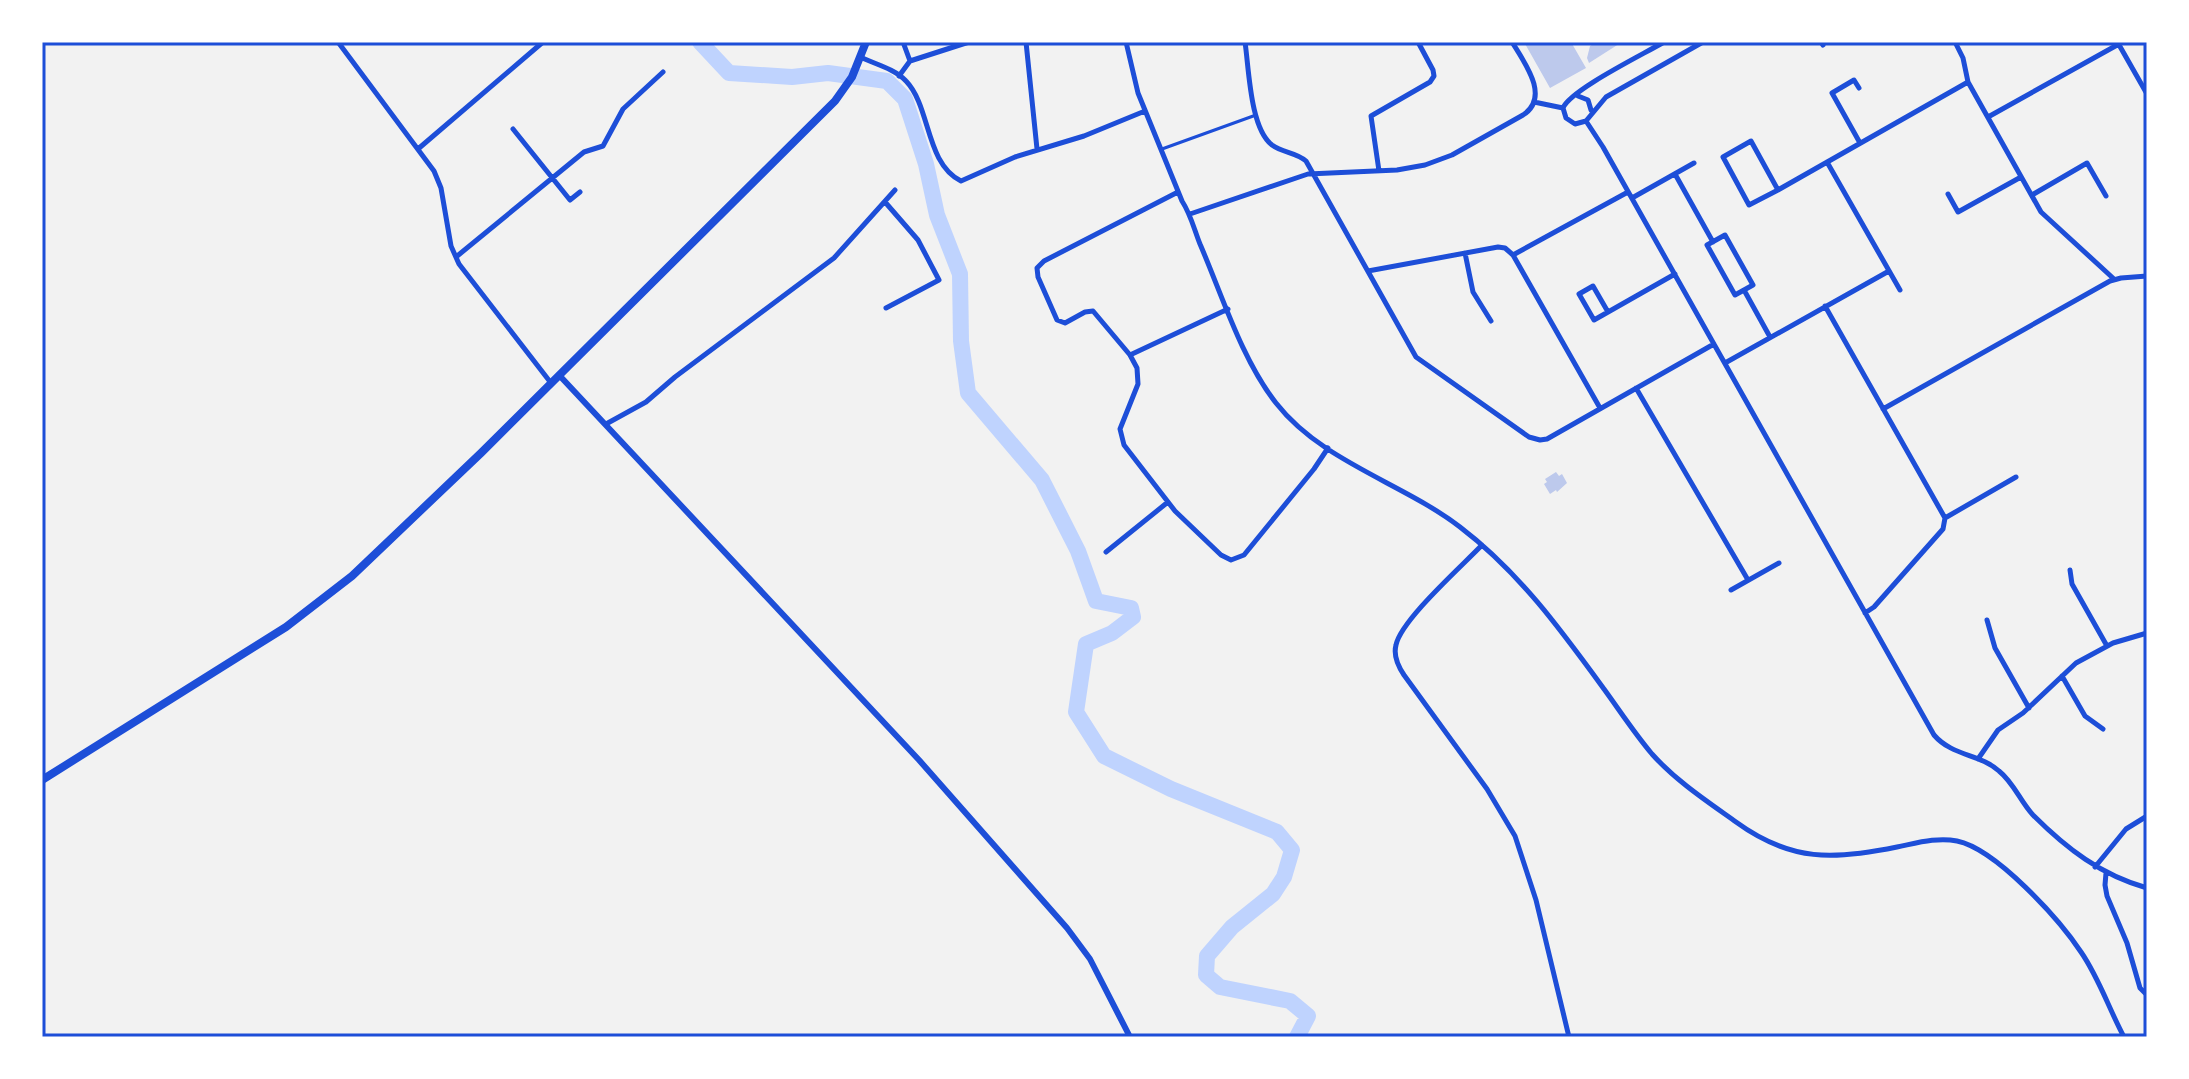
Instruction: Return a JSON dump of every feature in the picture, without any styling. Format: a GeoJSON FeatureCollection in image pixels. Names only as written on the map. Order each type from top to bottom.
{"type":"FeatureCollection","features":[{"type":"Feature","properties":{"kind":"main road"},"geometry":{"type":"LineString","coordinates":[[42,780],[317,605],[377,553],[835,101],[845,88],[866,42]]}},
{"type":"Feature","properties":{"kind":"street"},"geometry":{"type":"LineString","coordinates":[[338,42],[418,149],[439,183],[449,240],[470,281],[551,383]]}},
{"type":"Feature","properties":{"kind":"street"},"geometry":{"type":"LineString","coordinates":[[418,149],[543,42]]}},
{"type":"Feature","properties":{"kind":"street"},"geometry":{"type":"LineString","coordinates":[[903,42],[910,61]]}},
{"type":"Feature","properties":{"kind":"street"},"geometry":{"type":"LineString","coordinates":[[899,76],[910,61],[969,42]]}},
{"type":"Feature","properties":{"kind":"street"},"geometry":{"type":"LineString","coordinates":[[1026,42],[1037,149]]}},
{"type":"Feature","properties":{"kind":"street"},"geometry":{"type":"LineString","coordinates":[[1126,42],[1134,81],[1145,111],[1228,309],[1256,370],[1276,403],[1297,425],[1328,448],[1447,518],[1482,545],[1530,591],[1662,765],[1750,831],[1786,849],[1825,857],[1860,854],[1924,841],[1958,841],[1992,857],[2067,933],[2086,960],[2124,1037]]}},
{"type":"Feature","properties":{"kind":"street"},"geometry":{"type":"LineString","coordinates":[[1245,42],[1256,115],[1268,140],[1275,147],[1301,157],[1313,173],[1419,360],[1529,437],[1547,439],[1714,344]]}},
{"type":"Feature","properties":{"kind":"street"},"geometry":{"type":"LineString","coordinates":[[1379,171],[1371,116],[1430,82],[1434,76],[1418,42]]}},
{"type":"Feature","properties":{"kind":"street"},"geometry":{"type":"LineString","coordinates":[[1190,214],[1313,173],[1412,168],[1446,157],[1528,112],[1534,102],[1533,80],[1512,42]]}},
{"type":"Feature","properties":{"kind":"street"},"geometry":{"type":"LineString","coordinates":[[1660,43],[1567,100],[1564,115],[1577,124],[1586,121],[1591,111],[1606,97],[1703,42]]}},
{"type":"Feature","properties":{"kind":"street"},"geometry":{"type":"LineString","coordinates":[[1957,43],[1968,82],[2043,215],[2114,279]]}},
{"type":"Feature","properties":{"kind":"street"},"geometry":{"type":"LineString","coordinates":[[1988,117],[2118,43],[2147,94]]}},
{"type":"Feature","properties":{"kind":"street"},"geometry":{"type":"LineString","coordinates":[[858,62],[899,76],[915,95],[941,160],[955,178],[967,180],[1009,159],[1084,136],[1145,111]]}},
{"type":"Feature","properties":{"kind":"street"},"geometry":{"type":"LineString","coordinates":[[456,257],[587,149],[603,146],[623,109],[663,72]]}},
{"type":"Feature","properties":{"kind":"street"},"geometry":{"type":"LineString","coordinates":[[1859,88],[1854,80],[1832,93],[1860,143]]}},
{"type":"Feature","properties":{"kind":"street"},"geometry":{"type":"LineString","coordinates":[[1778,190],[1751,141],[1723,157],[1749,205],[1778,190],[1968,82]]}},
{"type":"Feature","properties":{"kind":"street"},"geometry":{"type":"LineString","coordinates":[[1574,96],[1588,100],[1591,111]]}},
{"type":"Feature","properties":{"kind":"street"},"geometry":{"type":"LineString","coordinates":[[1534,102],[1563,108]]}},
{"type":"Feature","properties":{"kind":"street"},"geometry":{"type":"LineString","coordinates":[[1586,121],[1934,735],[1946,746],[2001,772],[2020,793],[2029,810],[2058,840],[2095,867],[2147,888]]}},
{"type":"Feature","properties":{"kind":"street"},"geometry":{"type":"LineString","coordinates":[[513,129],[570,200],[580,192]]}},
{"type":"Feature","properties":{"kind":"street"},"geometry":{"type":"LineString","coordinates":[[1827,162],[1900,290]]}},
{"type":"Feature","properties":{"kind":"street"},"geometry":{"type":"LineString","coordinates":[[1632,199],[1694,163]]}},
{"type":"Feature","properties":{"kind":"street"},"geometry":{"type":"LineString","coordinates":[[2032,195],[2087,163],[2106,196]]}},
{"type":"Feature","properties":{"kind":"street"},"geometry":{"type":"LineString","coordinates":[[1675,174],[1713,242]]}},
{"type":"Feature","properties":{"kind":"street"},"geometry":{"type":"LineString","coordinates":[[1948,194],[1958,212],[2021,177]]}},
{"type":"Feature","properties":{"kind":"street"},"geometry":{"type":"LineString","coordinates":[[606,424],[646,402],[834,258],[895,190]]}},
{"type":"Feature","properties":{"kind":"street"},"geometry":{"type":"LineString","coordinates":[[1178,192],[1041,263],[1037,268],[1038,277],[1059,322],[1093,311],[1130,355],[1137,368],[1139,381],[1122,421],[1120,437],[1134,461],[1168,502],[1221,555],[1235,560],[1244,555],[1328,448]]}},
{"type":"Feature","properties":{"kind":"street"},"geometry":{"type":"LineString","coordinates":[[1513,255],[1628,192]]}},
{"type":"Feature","properties":{"kind":"street"},"geometry":{"type":"LineString","coordinates":[[885,202],[918,240],[939,280],[886,308]]}},
{"type":"Feature","properties":{"kind":"street"},"geometry":{"type":"LineString","coordinates":[[1725,235],[1753,285],[1744,290],[1735,295],[1707,245],[1725,235]]}},
{"type":"Feature","properties":{"kind":"street"},"geometry":{"type":"LineString","coordinates":[[1368,271],[1505,248],[1513,255],[1600,408]]}},
{"type":"Feature","properties":{"kind":"street"},"geometry":{"type":"LineString","coordinates":[[1465,253],[1473,292],[1491,321]]}},
{"type":"Feature","properties":{"kind":"street"},"geometry":{"type":"LineString","coordinates":[[1725,363],[1889,271]]}},
{"type":"Feature","properties":{"kind":"street"},"geometry":{"type":"LineString","coordinates":[[1608,312],[1593,286],[1579,294],[1594,320],[1675,274]]}},
{"type":"Feature","properties":{"kind":"street"},"geometry":{"type":"LineString","coordinates":[[1883,409],[2114,279],[2147,276]]}},
{"type":"Feature","properties":{"kind":"street"},"geometry":{"type":"LineString","coordinates":[[1744,290],[1770,337]]}},
{"type":"Feature","properties":{"kind":"street"},"geometry":{"type":"LineString","coordinates":[[1825,306],[1945,518],[1943,529],[1878,603],[1865,613]]}},
{"type":"Feature","properties":{"kind":"street"},"geometry":{"type":"LineString","coordinates":[[1130,355],[1228,309]]}},
{"type":"Feature","properties":{"kind":"street"},"geometry":{"type":"LineString","coordinates":[[559,375],[919,760],[1074,936],[1090,959],[1130,1037]]}},
{"type":"Feature","properties":{"kind":"street"},"geometry":{"type":"LineString","coordinates":[[1636,388],[1748,580]]}},
{"type":"Feature","properties":{"kind":"street"},"geometry":{"type":"LineString","coordinates":[[1945,518],[2016,477]]}},
{"type":"Feature","properties":{"kind":"street"},"geometry":{"type":"LineString","coordinates":[[1106,552],[1168,502]]}},
{"type":"Feature","properties":{"kind":"street"},"geometry":{"type":"LineString","coordinates":[[1482,545],[1409,622],[1395,646],[1398,664],[1502,811],[1519,844],[1569,1037]]}},
{"type":"Feature","properties":{"kind":"street"},"geometry":{"type":"LineString","coordinates":[[1731,590],[1779,563]]}},
{"type":"Feature","properties":{"kind":"street"},"geometry":{"type":"LineString","coordinates":[[2070,570],[2072,584],[2107,646]]}},
{"type":"Feature","properties":{"kind":"street"},"geometry":{"type":"LineString","coordinates":[[1987,620],[1995,648],[2029,708]]}},
{"type":"Feature","properties":{"kind":"street"},"geometry":{"type":"LineString","coordinates":[[1978,759],[1998,730],[2029,708],[2081,660],[2107,646],[2147,633]]}},
{"type":"Feature","properties":{"kind":"street"},"geometry":{"type":"LineString","coordinates":[[2062,676],[2085,716],[2103,729]]}},
{"type":"Feature","properties":{"kind":"street"},"geometry":{"type":"LineString","coordinates":[[2095,867],[2126,829],[2147,816]]}},
{"type":"Feature","properties":{"kind":"street"},"geometry":{"type":"LineString","coordinates":[[2106,873],[2107,896],[2127,943],[2140,988],[2147,995]]}},
{"type":"Feature","properties":{"kind":"lane"},"geometry":{"type":"LineString","coordinates":[[1161,150],[1256,115]]}},
{"type":"Feature","properties":{"kind":"building"},"geometry":{"type":"Polygon","coordinates":[[[1524,42],[1571,42],[1586,68],[1550,88],[1524,42]]]}},
{"type":"Feature","properties":{"kind":"building"},"geometry":{"type":"Polygon","coordinates":[[[1597,42],[1622,42],[1589,63],[1590,46],[1597,42]]]}},
{"type":"Feature","properties":{"kind":"building"},"geometry":{"type":"Polygon","coordinates":[[[1556,472],[1559,476],[1562,474],[1567,483],[1550,494],[1544,484],[1547,482],[1545,479],[1556,472]]]}},
{"type":"Feature","properties":{"kind":"waterway"},"geometry":{"type":"LineString","coordinates":[[700,42],[729,73],[792,77],[828,73],[887,81],[905,99],[926,164],[937,215],[960,274],[961,341],[968,393],[1042,480],[1078,551],[1096,601],[1131,608],[1133,617],[1112,633],[1086,644],[1076,712],[1104,756],[1171,789],[1277,832],[1292,850],[1284,877],[1273,894],[1232,927],[1207,956],[1206,975],[1220,987],[1290,1001],[1308,1016],[1297,1037]]}}]}
